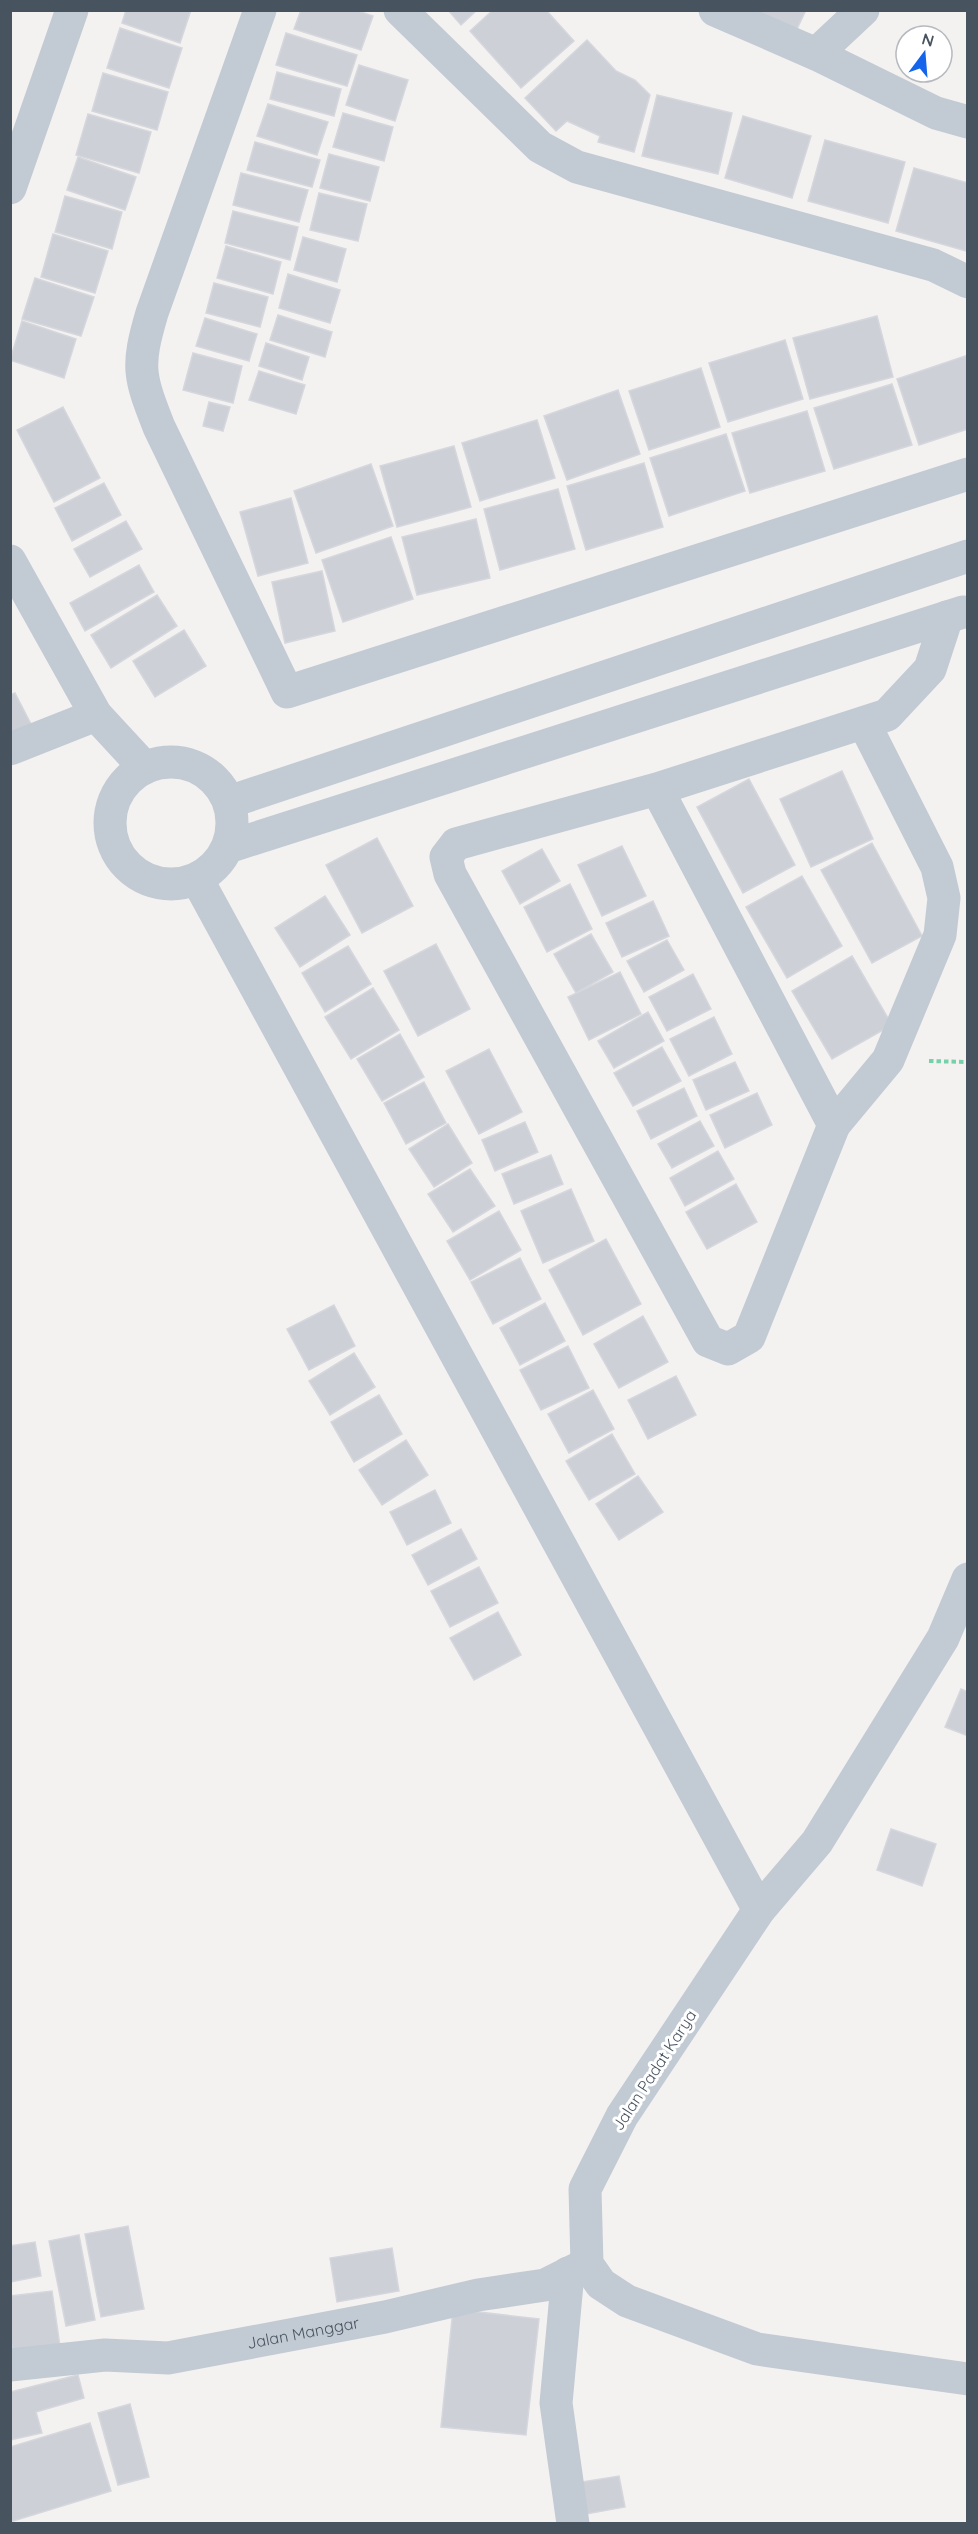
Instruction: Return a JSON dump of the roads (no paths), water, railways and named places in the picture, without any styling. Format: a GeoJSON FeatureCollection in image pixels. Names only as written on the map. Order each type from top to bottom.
{"type":"FeatureCollection","features":[{"type":"Feature","properties":{"kind":"street"},"geometry":{"type":"LineString","coordinates":[[10,188],[72,10]]}},
{"type":"Feature","properties":{"kind":"street"},"geometry":{"type":"LineString","coordinates":[[260,10],[152,313],[141,348],[141,381],[159,427],[287,692],[968,474]]}},
{"type":"Feature","properties":{"kind":"street"},"geometry":{"type":"LineString","coordinates":[[400,10],[540,147],[577,167],[933,265],[968,282]]}},
{"type":"Feature","properties":{"kind":"street"},"geometry":{"type":"LineString","coordinates":[[716,10],[816,54],[936,113],[968,122]]}},
{"type":"Feature","properties":{"kind":"street"},"geometry":{"type":"LineString","coordinates":[[816,54],[863,10]]}},
{"type":"Feature","properties":{"kind":"street"},"geometry":{"type":"LineString","coordinates":[[229,802],[968,556]]}},
{"type":"Feature","properties":{"kind":"street"},"geometry":{"type":"LineString","coordinates":[[10,561],[96,715],[145,768]]}},
{"type":"Feature","properties":{"kind":"street"},"geometry":{"type":"LineString","coordinates":[[228,847],[957,614]]}},
{"type":"Feature","properties":{"kind":"street"},"geometry":{"type":"LineString","coordinates":[[864,723],[937,867],[944,898],[940,935],[888,1060],[834,1125],[749,1337],[728,1349],[708,1341],[450,874],[446,857],[456,844],[657,789],[887,715],[930,669],[957,614]]}},
{"type":"Feature","properties":{"kind":"street"},"geometry":{"type":"LineString","coordinates":[[10,749],[96,715]]}},
{"type":"Feature","properties":{"kind":"street"},"geometry":{"type":"LineString","coordinates":[[170,762],[194,766],[215,781],[229,802],[233,824],[228,847],[216,865],[197,879],[174,884],[151,880],[130,868],[116,849],[110,826],[114,802],[125,782],[145,768],[170,762]]}},
{"type":"Feature","properties":{"kind":"street"},"geometry":{"type":"LineString","coordinates":[[657,789],[834,1125]]}},
{"type":"Feature","properties":{"kind":"street"},"geometry":{"type":"LineString","coordinates":[[197,879],[759,1911]]}},
{"type":"Feature","properties":{"kind":"street","name":"Jalan Padat Karya"},"geometry":{"type":"LineString","coordinates":[[573,2523],[556,2403],[578,2269],[585,2189],[622,2116],[759,1911],[817,1842],[943,1638],[968,1579]]}},
{"type":"Feature","properties":{"kind":"street"},"geometry":{"type":"LineString","coordinates":[[578,2269],[627,2301],[757,2349],[968,2379]]}},
{"type":"Feature","properties":{"kind":"street","name":"Jalan Manggar"},"geometry":{"type":"LineString","coordinates":[[10,2365],[105,2355],[168,2358],[385,2317],[478,2295],[545,2285],[578,2269]]}}]}
